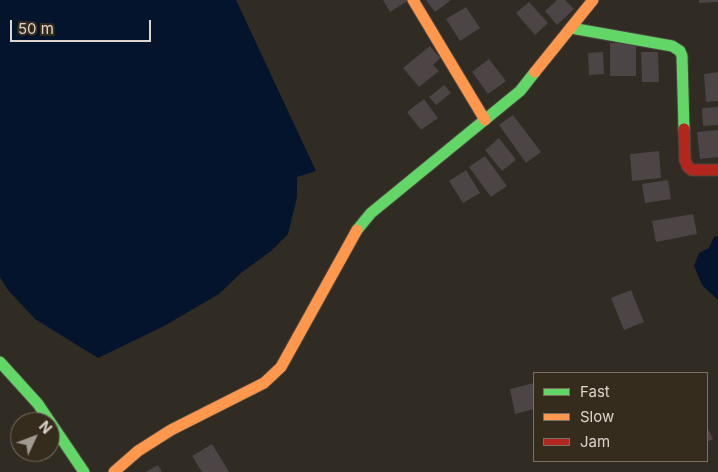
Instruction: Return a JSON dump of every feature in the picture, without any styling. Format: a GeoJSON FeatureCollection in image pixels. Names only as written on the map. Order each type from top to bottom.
{"type":"FeatureCollection","features":[{"type":"Feature","properties":{"kind":"street"},"geometry":{"type":"LineString","coordinates":[[413,0],[485,120]]}},
{"type":"Feature","properties":{"kind":"street"},"geometry":{"type":"LineString","coordinates":[[114,472],[138,451],[171,430],[264,383],[281,367],[355,233],[371,212],[520,91],[593,0]]}},
{"type":"Feature","properties":{"kind":"street"},"geometry":{"type":"LineString","coordinates":[[571,28],[672,46],[680,51],[682,56],[685,160],[692,170],[718,170]]}},
{"type":"Feature","properties":{"kind":"street"},"geometry":{"type":"LineString","coordinates":[[0,362],[38,404],[84,472]]}},
{"type":"Feature","properties":{"kind":"water"},"geometry":{"type":"Polygon","coordinates":[[[0,0],[236,0],[316,171],[297,177],[297,197],[288,234],[271,251],[241,273],[219,294],[164,326],[98,358],[35,319],[8,290],[0,277],[0,0]]]}},
{"type":"Feature","properties":{"kind":"water"},"geometry":{"type":"Polygon","coordinates":[[[718,236],[718,300],[702,285],[694,266],[699,253],[709,248],[714,237],[718,236]]]}},
{"type":"Feature","properties":{"kind":"building"},"geometry":{"type":"Polygon","coordinates":[[[383,0],[409,0],[390,12],[383,0]]]}},
{"type":"Feature","properties":{"kind":"building"},"geometry":{"type":"Polygon","coordinates":[[[426,0],[451,0],[435,12],[426,0]]]}},
{"type":"Feature","properties":{"kind":"building"},"geometry":{"type":"Polygon","coordinates":[[[557,0],[565,0],[574,9],[557,25],[545,11],[557,0]]]}},
{"type":"Feature","properties":{"kind":"building"},"geometry":{"type":"Polygon","coordinates":[[[699,0],[718,0],[718,2],[699,3],[699,0]]]}},
{"type":"Feature","properties":{"kind":"building"},"geometry":{"type":"Polygon","coordinates":[[[529,2],[548,23],[535,35],[516,13],[529,2]]]}},
{"type":"Feature","properties":{"kind":"building"},"geometry":{"type":"Polygon","coordinates":[[[466,7],[480,28],[460,41],[446,19],[466,7]]]}},
{"type":"Feature","properties":{"kind":"building"},"geometry":{"type":"Polygon","coordinates":[[[610,43],[636,43],[636,76],[610,76],[610,43]]]}},
{"type":"Feature","properties":{"kind":"building"},"geometry":{"type":"Polygon","coordinates":[[[430,46],[440,58],[433,65],[439,71],[419,87],[403,68],[430,46]]]}},
{"type":"Feature","properties":{"kind":"building"},"geometry":{"type":"Polygon","coordinates":[[[603,52],[604,74],[589,75],[588,53],[603,52]]]}},
{"type":"Feature","properties":{"kind":"building"},"geometry":{"type":"Polygon","coordinates":[[[641,52],[658,52],[659,82],[642,82],[641,52]]]}},
{"type":"Feature","properties":{"kind":"building"},"geometry":{"type":"Polygon","coordinates":[[[489,59],[506,81],[488,94],[472,72],[489,59]]]}},
{"type":"Feature","properties":{"kind":"building"},"geometry":{"type":"Polygon","coordinates":[[[718,72],[718,101],[706,102],[704,74],[718,72]]]}},
{"type":"Feature","properties":{"kind":"building"},"geometry":{"type":"Polygon","coordinates":[[[444,85],[451,93],[436,105],[429,97],[444,85]]]}},
{"type":"Feature","properties":{"kind":"building"},"geometry":{"type":"Polygon","coordinates":[[[424,99],[438,118],[421,130],[407,112],[424,99]]]}},
{"type":"Feature","properties":{"kind":"building"},"geometry":{"type":"Polygon","coordinates":[[[718,107],[718,125],[703,126],[702,108],[718,107]]]}},
{"type":"Feature","properties":{"kind":"building"},"geometry":{"type":"Polygon","coordinates":[[[513,115],[541,152],[526,163],[499,125],[513,115]]]}},
{"type":"Feature","properties":{"kind":"building"},"geometry":{"type":"Polygon","coordinates":[[[718,130],[718,157],[700,159],[697,132],[718,130]]]}},
{"type":"Feature","properties":{"kind":"building"},"geometry":{"type":"Polygon","coordinates":[[[499,138],[516,160],[502,171],[485,150],[499,138]]]}},
{"type":"Feature","properties":{"kind":"building"},"geometry":{"type":"Polygon","coordinates":[[[659,151],[661,178],[632,181],[630,154],[659,151]]]}},
{"type":"Feature","properties":{"kind":"building"},"geometry":{"type":"Polygon","coordinates":[[[485,156],[507,186],[491,197],[469,167],[485,156]]]}},
{"type":"Feature","properties":{"kind":"building"},"geometry":{"type":"Polygon","coordinates":[[[466,170],[480,193],[463,203],[449,181],[466,170]]]}},
{"type":"Feature","properties":{"kind":"building"},"geometry":{"type":"Polygon","coordinates":[[[668,180],[671,199],[645,203],[642,184],[668,180]]]}},
{"type":"Feature","properties":{"kind":"building"},"geometry":{"type":"Polygon","coordinates":[[[693,214],[697,234],[656,242],[652,221],[693,214]]]}},
{"type":"Feature","properties":{"kind":"building"},"geometry":{"type":"Polygon","coordinates":[[[631,290],[644,322],[624,330],[611,298],[631,290]]]}},
{"type":"Feature","properties":{"kind":"building"},"geometry":{"type":"Polygon","coordinates":[[[533,383],[533,409],[515,414],[510,389],[533,383]]]}},
{"type":"Feature","properties":{"kind":"building"},"geometry":{"type":"Polygon","coordinates":[[[708,428],[713,439],[708,442],[708,428]]]}},
{"type":"Feature","properties":{"kind":"building"},"geometry":{"type":"Polygon","coordinates":[[[212,444],[229,472],[202,472],[192,456],[212,444]]]}},
{"type":"Feature","properties":{"kind":"building"},"geometry":{"type":"Polygon","coordinates":[[[158,465],[162,472],[146,472],[158,465]]]}},
{"type":"Feature","properties":{"kind":"traffic: fast"},"geometry":{"type":"LineString","coordinates":[[571,28],[672,46],[680,51],[682,56],[684,129]]}},
{"type":"Feature","properties":{"kind":"traffic: fast"},"geometry":{"type":"LineString","coordinates":[[357,230],[371,213],[520,91],[535,72]]}},
{"type":"Feature","properties":{"kind":"traffic: fast"},"geometry":{"type":"LineString","coordinates":[[0,362],[38,404],[84,472]]}},
{"type":"Feature","properties":{"kind":"traffic: slow"},"geometry":{"type":"LineString","coordinates":[[413,0],[485,120]]}},
{"type":"Feature","properties":{"kind":"traffic: slow"},"geometry":{"type":"LineString","coordinates":[[535,72],[593,0]]}},
{"type":"Feature","properties":{"kind":"traffic: slow"},"geometry":{"type":"LineString","coordinates":[[114,472],[138,451],[171,430],[264,383],[281,367],[357,230]]}},
{"type":"Feature","properties":{"kind":"traffic: jam"},"geometry":{"type":"LineString","coordinates":[[684,129],[685,160],[688,167],[692,170],[718,170]]}}]}
